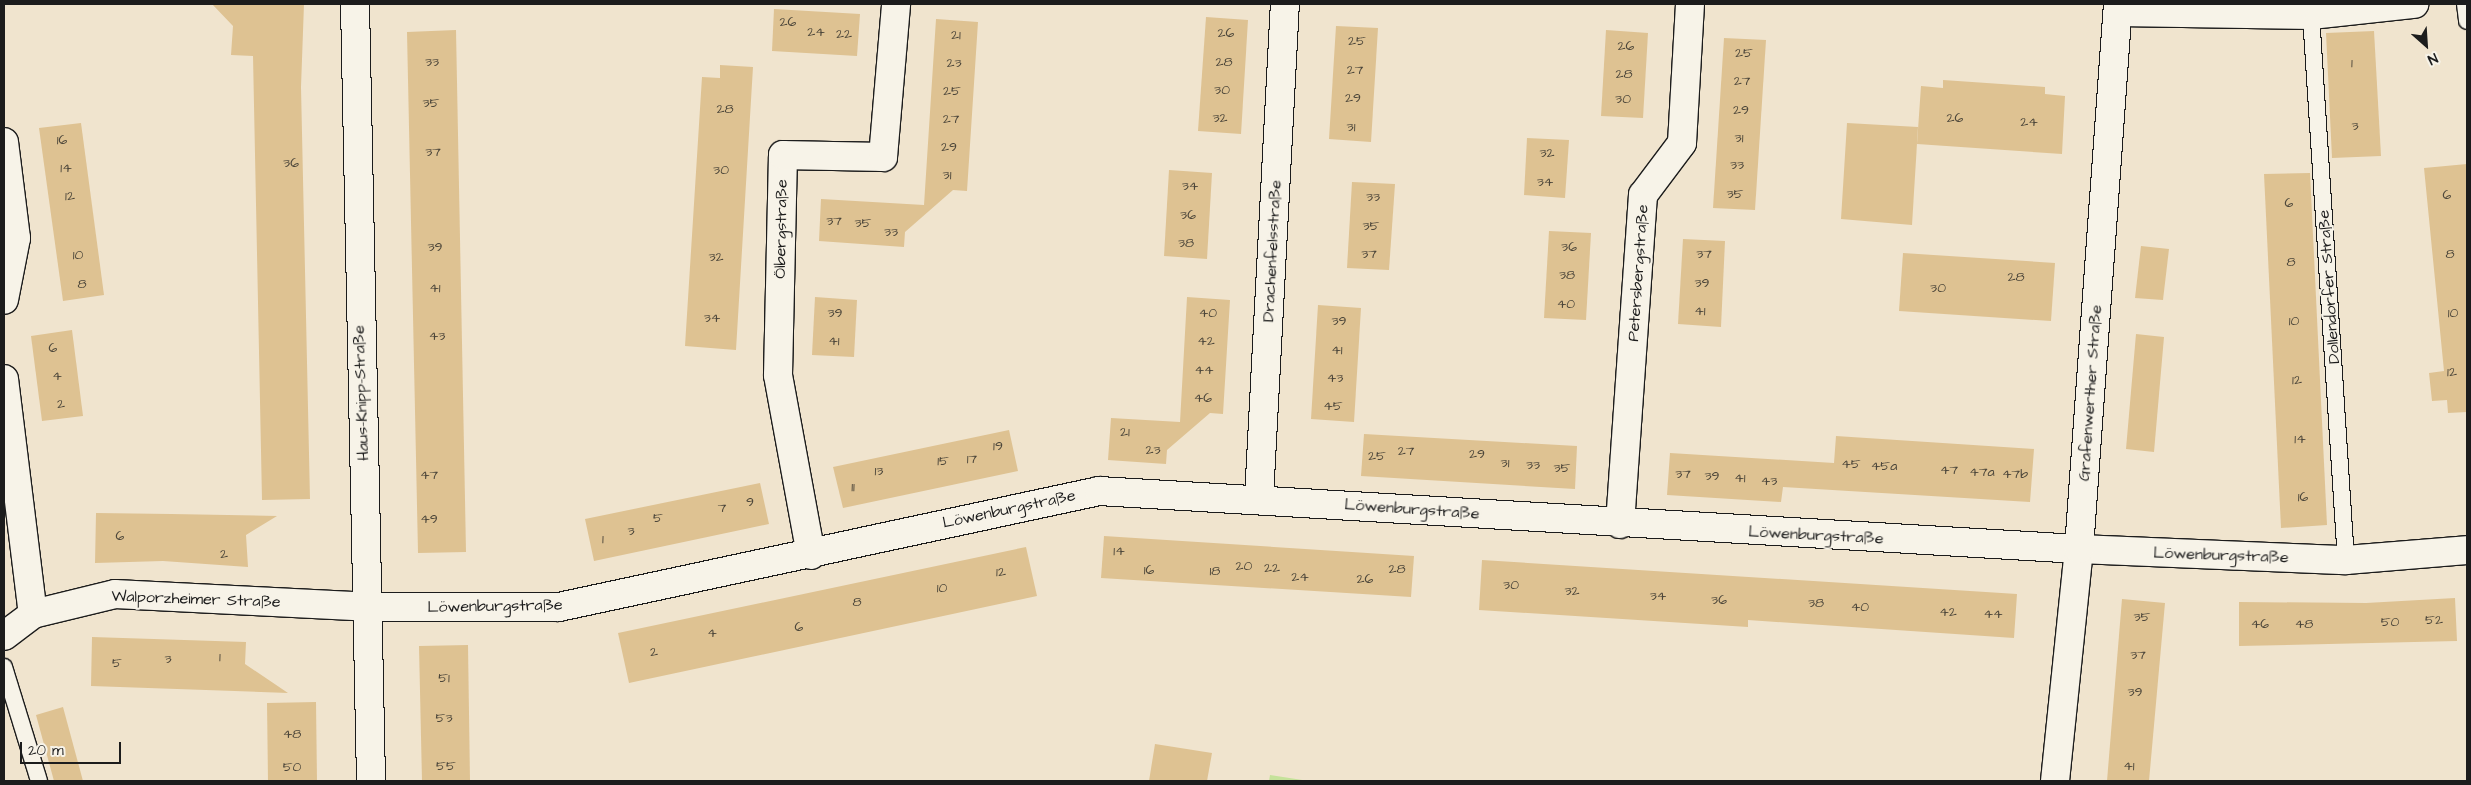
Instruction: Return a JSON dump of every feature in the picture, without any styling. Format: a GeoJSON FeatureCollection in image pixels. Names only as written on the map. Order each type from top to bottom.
{"type":"FeatureCollection","features":[{"type":"Feature","properties":{"kind":"street","name":"Haus-Knipp-Straße"},"geometry":{"type":"LineString","coordinates":[[355,4],[371,781]]}},
{"type":"Feature","properties":{"kind":"street","name":"Ölbergstraße"},"geometry":{"type":"LineString","coordinates":[[812,554],[778,375],[783,155],[883,157],[896,4]]}},
{"type":"Feature","properties":{"kind":"street","name":"Drachenfelsstraße"},"geometry":{"type":"LineString","coordinates":[[1259,498],[1285,4]]}},
{"type":"Feature","properties":{"kind":"street","name":"Petersbergstraße"},"geometry":{"type":"LineString","coordinates":[[1620,524],[1643,196],[1682,143],[1690,4]]}},
{"type":"Feature","properties":{"kind":"street"},"geometry":{"type":"LineString","coordinates":[[2118,8],[2311,14],[2414,4]]}},
{"type":"Feature","properties":{"kind":"street","name":"Grafenwerther Straße"},"geometry":{"type":"LineString","coordinates":[[2055,781],[2079,549],[2118,8]]}},
{"type":"Feature","properties":{"kind":"street"},"geometry":{"type":"LineString","coordinates":[[4,142],[16,238],[4,300]]}},
{"type":"Feature","properties":{"kind":"street"},"geometry":{"type":"LineString","coordinates":[[4,379],[33,614]]}},
{"type":"Feature","properties":{"kind":"street","name":"Löwenburgstraße"},"geometry":{"type":"LineString","coordinates":[[368,606],[559,607],[812,554],[987,512],[1099,491],[1259,498],[1620,524],[2079,549],[2346,560],[2467,550]]}},
{"type":"Feature","properties":{"kind":"street","name":"Walporzheimer Straße"},"geometry":{"type":"LineString","coordinates":[[4,636],[33,614],[115,594],[368,606]]}},
{"type":"Feature","properties":{"kind":"lane"},"geometry":{"type":"LineString","coordinates":[[2465,4],[2467,20]]}},
{"type":"Feature","properties":{"kind":"lane","name":"Dollendorfer Straße"},"geometry":{"type":"LineString","coordinates":[[2311,14],[2346,560]]}},
{"type":"Feature","properties":{"kind":"lane"},"geometry":{"type":"LineString","coordinates":[[4,668],[39,781]]}},
{"type":"Feature","properties":{"kind":"green space"},"geometry":{"type":"Polygon","coordinates":[[[1270,775],[1309,781],[1269,781],[1270,775]]]}},
{"type":"Feature","properties":{"kind":"building"},"geometry":{"type":"Polygon","coordinates":[[[212,4],[304,4],[301,87],[310,499],[262,500],[253,56],[231,55],[233,26],[212,4]]]}},
{"type":"Feature","properties":{"kind":"building"},"geometry":{"type":"Polygon","coordinates":[[[774,9],[860,14],[857,56],[772,51],[774,9]]]}},
{"type":"Feature","properties":{"kind":"building"},"geometry":{"type":"Polygon","coordinates":[[[1206,17],[1248,20],[1241,134],[1198,131],[1206,17]]]}},
{"type":"Feature","properties":{"kind":"building"},"geometry":{"type":"Polygon","coordinates":[[[936,19],[978,22],[967,191],[953,190],[905,232],[904,247],[819,241],[821,199],[924,205],[936,19]]]}},
{"type":"Feature","properties":{"kind":"building"},"geometry":{"type":"Polygon","coordinates":[[[1336,26],[1378,28],[1371,142],[1329,139],[1336,26]]]}},
{"type":"Feature","properties":{"kind":"building"},"geometry":{"type":"Polygon","coordinates":[[[456,30],[466,552],[418,553],[407,32],[456,30]]]}},
{"type":"Feature","properties":{"kind":"building"},"geometry":{"type":"Polygon","coordinates":[[[1606,30],[1648,33],[1643,118],[1601,116],[1606,30]]]}},
{"type":"Feature","properties":{"kind":"building"},"geometry":{"type":"Polygon","coordinates":[[[2374,31],[2381,156],[2332,158],[2326,33],[2374,31]]]}},
{"type":"Feature","properties":{"kind":"building"},"geometry":{"type":"Polygon","coordinates":[[[1724,38],[1766,40],[1755,210],[1713,208],[1724,38]]]}},
{"type":"Feature","properties":{"kind":"building"},"geometry":{"type":"Polygon","coordinates":[[[720,65],[753,67],[736,350],[685,346],[702,77],[720,78],[720,65]]]}},
{"type":"Feature","properties":{"kind":"building"},"geometry":{"type":"Polygon","coordinates":[[[1943,80],[2045,87],[2045,94],[2065,96],[2062,154],[1917,144],[1921,86],[1943,88],[1943,80]]]}},
{"type":"Feature","properties":{"kind":"building"},"geometry":{"type":"Polygon","coordinates":[[[81,123],[104,295],[63,301],[39,128],[81,123]]]}},
{"type":"Feature","properties":{"kind":"building"},"geometry":{"type":"Polygon","coordinates":[[[1847,123],[1918,127],[1912,225],[1841,219],[1847,123]]]}},
{"type":"Feature","properties":{"kind":"building"},"geometry":{"type":"Polygon","coordinates":[[[1527,138],[1569,140],[1565,198],[1524,195],[1527,138]]]}},
{"type":"Feature","properties":{"kind":"building"},"geometry":{"type":"Polygon","coordinates":[[[2467,164],[2467,412],[2448,413],[2447,400],[2432,401],[2429,373],[2444,371],[2424,168],[2467,164]]]}},
{"type":"Feature","properties":{"kind":"building"},"geometry":{"type":"Polygon","coordinates":[[[1169,170],[1212,173],[1207,259],[1164,256],[1169,170]]]}},
{"type":"Feature","properties":{"kind":"building"},"geometry":{"type":"Polygon","coordinates":[[[2310,173],[2327,525],[2281,528],[2264,174],[2310,173]]]}},
{"type":"Feature","properties":{"kind":"building"},"geometry":{"type":"Polygon","coordinates":[[[1352,182],[1395,184],[1389,270],[1347,268],[1352,182]]]}},
{"type":"Feature","properties":{"kind":"building"},"geometry":{"type":"Polygon","coordinates":[[[1549,231],[1591,233],[1586,320],[1544,318],[1549,231]]]}},
{"type":"Feature","properties":{"kind":"building"},"geometry":{"type":"Polygon","coordinates":[[[1683,239],[1725,241],[1721,327],[1678,324],[1683,239]]]}},
{"type":"Feature","properties":{"kind":"building"},"geometry":{"type":"Polygon","coordinates":[[[2141,246],[2169,249],[2163,300],[2135,298],[2141,246]]]}},
{"type":"Feature","properties":{"kind":"building"},"geometry":{"type":"Polygon","coordinates":[[[1903,253],[2055,263],[2051,321],[1899,311],[1903,253]]]}},
{"type":"Feature","properties":{"kind":"building"},"geometry":{"type":"Polygon","coordinates":[[[815,297],[857,300],[854,357],[812,355],[815,297]]]}},
{"type":"Feature","properties":{"kind":"building"},"geometry":{"type":"Polygon","coordinates":[[[1187,297],[1230,300],[1223,414],[1210,413],[1167,450],[1166,464],[1108,460],[1111,418],[1180,422],[1187,297]]]}},
{"type":"Feature","properties":{"kind":"building"},"geometry":{"type":"Polygon","coordinates":[[[1318,305],[1361,308],[1354,422],[1311,419],[1318,305]]]}},
{"type":"Feature","properties":{"kind":"building"},"geometry":{"type":"Polygon","coordinates":[[[72,330],[83,416],[42,421],[31,336],[72,330]]]}},
{"type":"Feature","properties":{"kind":"building"},"geometry":{"type":"Polygon","coordinates":[[[2136,334],[2164,337],[2154,452],[2126,449],[2136,334]]]}},
{"type":"Feature","properties":{"kind":"building"},"geometry":{"type":"Polygon","coordinates":[[[1009,430],[1018,471],[843,508],[833,467],[1009,430]]]}},
{"type":"Feature","properties":{"kind":"building"},"geometry":{"type":"Polygon","coordinates":[[[1364,434],[1577,446],[1575,489],[1361,476],[1364,434]]]}},
{"type":"Feature","properties":{"kind":"building"},"geometry":{"type":"Polygon","coordinates":[[[1836,436],[2034,449],[2030,502],[1783,487],[1781,502],[1667,495],[1670,453],[1834,463],[1836,436]]]}},
{"type":"Feature","properties":{"kind":"building"},"geometry":{"type":"Polygon","coordinates":[[[760,483],[769,524],[594,561],[585,519],[760,483]]]}},
{"type":"Feature","properties":{"kind":"building"},"geometry":{"type":"Polygon","coordinates":[[[96,513],[277,516],[246,535],[248,567],[163,561],[95,563],[96,513]]]}},
{"type":"Feature","properties":{"kind":"building"},"geometry":{"type":"Polygon","coordinates":[[[1104,536],[1414,556],[1411,597],[1101,578],[1104,536]]]}},
{"type":"Feature","properties":{"kind":"building"},"geometry":{"type":"Polygon","coordinates":[[[1026,547],[1037,596],[629,683],[618,633],[1026,547]]]}},
{"type":"Feature","properties":{"kind":"building"},"geometry":{"type":"Polygon","coordinates":[[[1482,560],[2017,594],[2014,638],[1748,620],[1748,627],[1479,610],[1482,560]]]}},
{"type":"Feature","properties":{"kind":"building"},"geometry":{"type":"Polygon","coordinates":[[[2455,598],[2457,641],[2239,646],[2239,602],[2366,603],[2455,598]]]}},
{"type":"Feature","properties":{"kind":"building"},"geometry":{"type":"Polygon","coordinates":[[[2122,599],[2165,603],[2149,781],[2107,781],[2122,599]]]}},
{"type":"Feature","properties":{"kind":"building"},"geometry":{"type":"Polygon","coordinates":[[[92,637],[246,642],[245,664],[288,693],[91,686],[92,637]]]}},
{"type":"Feature","properties":{"kind":"building"},"geometry":{"type":"Polygon","coordinates":[[[468,645],[470,781],[422,781],[419,646],[468,645]]]}},
{"type":"Feature","properties":{"kind":"building"},"geometry":{"type":"Polygon","coordinates":[[[316,702],[317,781],[268,781],[267,703],[316,702]]]}},
{"type":"Feature","properties":{"kind":"building"},"geometry":{"type":"Polygon","coordinates":[[[63,707],[83,781],[54,781],[36,715],[63,707]]]}},
{"type":"Feature","properties":{"kind":"building"},"geometry":{"type":"Polygon","coordinates":[[[1155,744],[1212,753],[1207,781],[1149,781],[1155,744]]]}}]}
